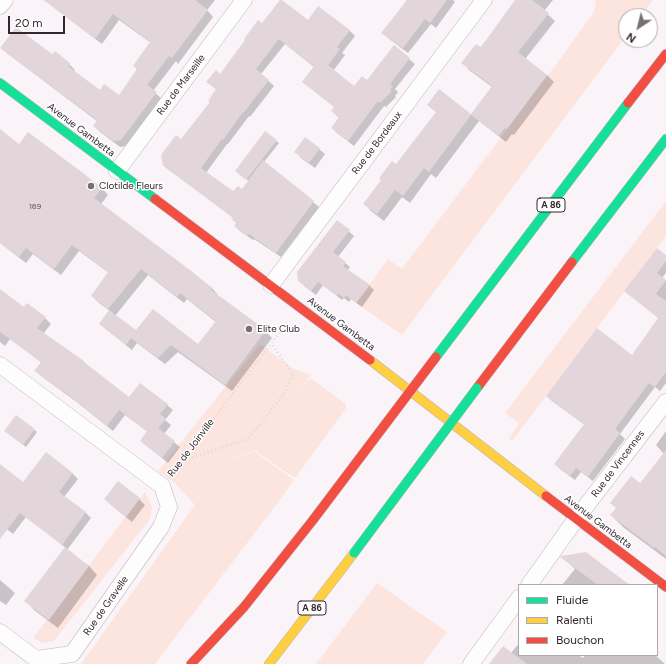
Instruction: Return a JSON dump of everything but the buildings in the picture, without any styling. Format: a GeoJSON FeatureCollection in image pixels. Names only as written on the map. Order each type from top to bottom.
{"type":"FeatureCollection","features":[{"type":"Feature","properties":{"kind":"main road","name":"A 86"},"geometry":{"type":"LineString","coordinates":[[221,645],[244,607],[313,520],[666,54]]}},
{"type":"Feature","properties":{"kind":"main road","name":"Avenue Gambetta"},"geometry":{"type":"LineString","coordinates":[[0,83],[377,365],[666,587]]}},
{"type":"Feature","properties":{"kind":"main road","name":"A 86"},"geometry":{"type":"LineString","coordinates":[[269,664],[666,139]]}},
{"type":"Feature","properties":{"kind":"main road"},"geometry":{"type":"LineString","coordinates":[[191,664],[244,607]]}},
{"type":"Feature","properties":{"kind":"street"},"geometry":{"type":"LineString","coordinates":[[0,6],[4,0]]}},
{"type":"Feature","properties":{"kind":"street","name":"Rue de Marseille"},"geometry":{"type":"LineString","coordinates":[[117,171],[244,0]]}},
{"type":"Feature","properties":{"kind":"street","name":"Rue de Bordeaux"},"geometry":{"type":"LineString","coordinates":[[271,286],[484,0]]}},
{"type":"Feature","properties":{"kind":"street","name":"Rue de Joinville"},"geometry":{"type":"LineString","coordinates":[[0,365],[162,486]]}},
{"type":"Feature","properties":{"kind":"street","name":"Rue de Vincennes"},"geometry":{"type":"LineString","coordinates":[[530,584],[576,519],[666,402]]}},
{"type":"Feature","properties":{"kind":"street","name":"Rue de Gravelle"},"geometry":{"type":"LineString","coordinates":[[0,632],[36,659],[72,654],[161,527],[169,507],[162,486]]}},
{"type":"Feature","properties":{"kind":"street"},"geometry":{"type":"LineString","coordinates":[[471,664],[518,599]]}},
{"type":"Feature","properties":{"kind":"path","name":"Rue de Joinville"},"geometry":{"type":"LineString","coordinates":[[162,486],[299,307]]}},
{"type":"Feature","properties":{"kind":"path"},"geometry":{"type":"LineString","coordinates":[[180,462],[248,439],[284,394],[293,374],[272,343]]}},
{"type":"Feature","properties":{"kind":"shaded area"},"geometry":{"type":"Polygon","coordinates":[[[596,0],[653,0],[647,8],[618,8],[618,47],[402,335],[356,303],[388,259],[402,269],[594,12],[596,0]]]}},
{"type":"Feature","properties":{"kind":"shaded area"},"geometry":{"type":"Polygon","coordinates":[[[666,201],[666,236],[512,441],[509,439],[519,423],[505,413],[666,201]]]}},
{"type":"Feature","properties":{"kind":"shaded area"},"geometry":{"type":"Polygon","coordinates":[[[260,344],[294,369],[311,375],[277,422],[308,380],[312,379],[346,404],[346,408],[296,477],[293,477],[257,452],[257,449],[225,461],[255,452],[294,480],[155,664],[81,664],[195,505],[175,483],[158,471],[260,344]]]}},
{"type":"Feature","properties":{"kind":"shaded area"},"geometry":{"type":"Polygon","coordinates":[[[145,492],[152,507],[150,519],[54,641],[43,643],[33,638],[145,492]]]}},
{"type":"Feature","properties":{"kind":"shaded area"},"geometry":{"type":"Polygon","coordinates":[[[377,583],[447,632],[423,664],[316,664],[377,583]]]}},
{"type":"Feature","properties":{"kind":"traffic: fast"},"geometry":{"type":"LineString","coordinates":[[0,83],[155,199]]}},
{"type":"Feature","properties":{"kind":"traffic: fast"},"geometry":{"type":"LineString","coordinates":[[436,357],[628,103]]}},
{"type":"Feature","properties":{"kind":"traffic: fast"},"geometry":{"type":"LineString","coordinates":[[572,262],[666,139]]}},
{"type":"Feature","properties":{"kind":"traffic: fast"},"geometry":{"type":"LineString","coordinates":[[354,553],[477,388]]}},
{"type":"Feature","properties":{"kind":"traffic: slow"},"geometry":{"type":"LineString","coordinates":[[370,360],[546,496]]}},
{"type":"Feature","properties":{"kind":"traffic: slow"},"geometry":{"type":"LineString","coordinates":[[269,664],[354,553]]}},
{"type":"Feature","properties":{"kind":"traffic: jam"},"geometry":{"type":"LineString","coordinates":[[628,103],[666,54]]}},
{"type":"Feature","properties":{"kind":"traffic: jam"},"geometry":{"type":"LineString","coordinates":[[155,199],[370,360]]}},
{"type":"Feature","properties":{"kind":"traffic: jam"},"geometry":{"type":"LineString","coordinates":[[477,388],[572,262]]}},
{"type":"Feature","properties":{"kind":"traffic: jam"},"geometry":{"type":"LineString","coordinates":[[313,520],[436,357]]}},
{"type":"Feature","properties":{"kind":"traffic: jam"},"geometry":{"type":"LineString","coordinates":[[546,496],[666,587]]}},
{"type":"Feature","properties":{"kind":"traffic: jam"},"geometry":{"type":"LineString","coordinates":[[191,664],[244,607],[313,520]]}},
{"type":"Feature","properties":{"kind":"place","name":"Clotilde Fleurs"},"geometry":{"type":"Point","coordinates":[91,186]}},
{"type":"Feature","properties":{"kind":"place","name":"Elite Club"},"geometry":{"type":"Point","coordinates":[249,329]}}]}
